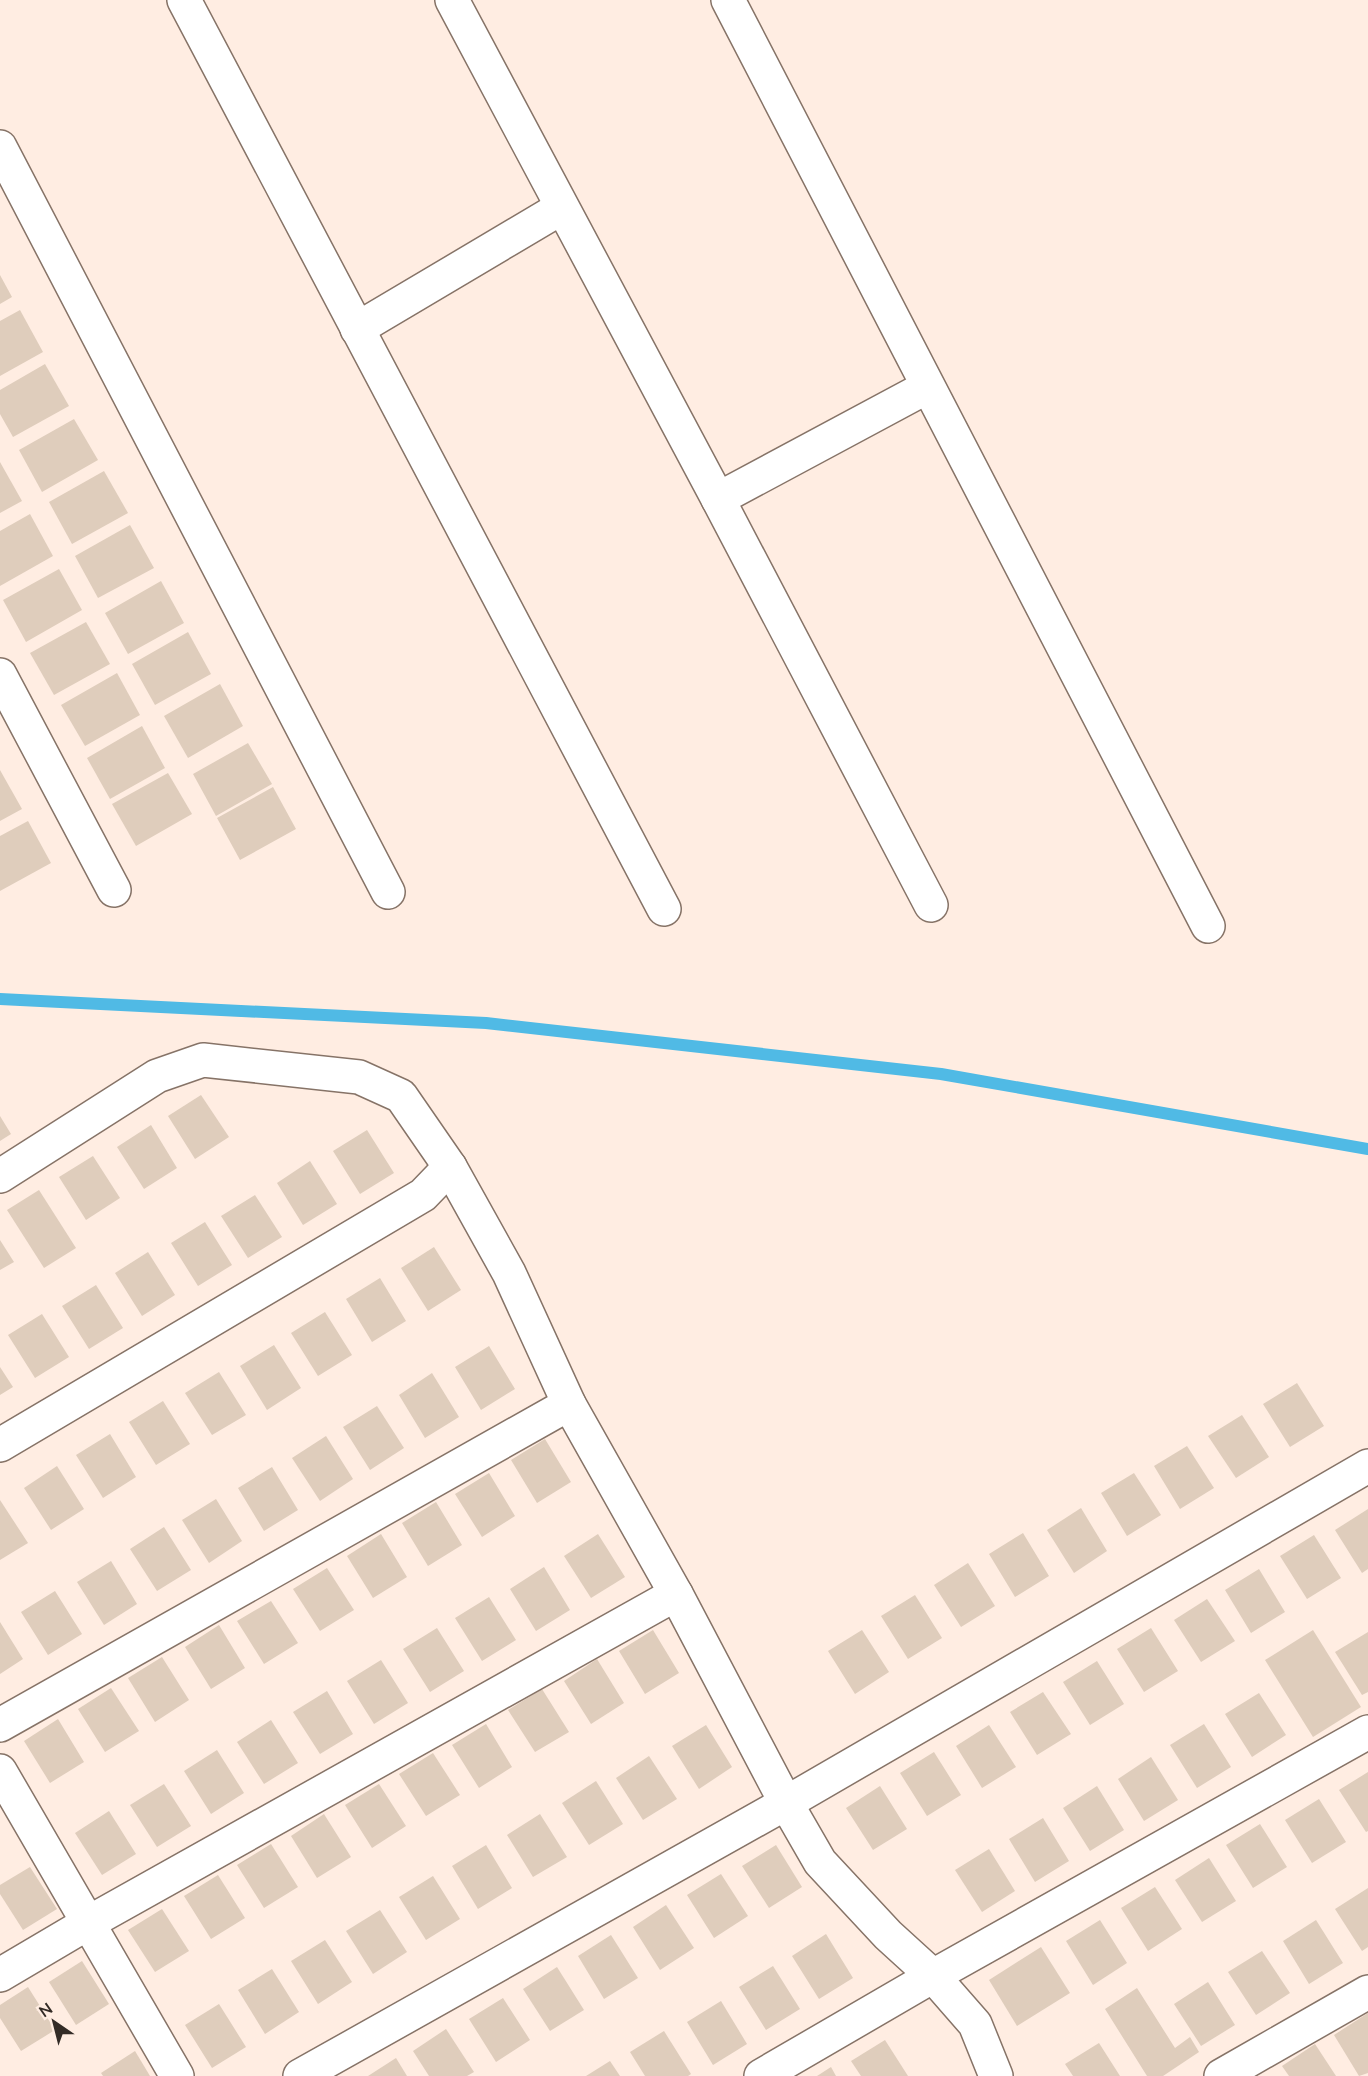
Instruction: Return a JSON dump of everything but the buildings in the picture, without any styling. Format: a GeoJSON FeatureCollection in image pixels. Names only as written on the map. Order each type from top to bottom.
{"type":"FeatureCollection","features":[{"type":"Feature","properties":{"kind":"street"},"geometry":{"type":"LineString","coordinates":[[184,0],[664,909]]}},
{"type":"Feature","properties":{"kind":"street"},"geometry":{"type":"LineString","coordinates":[[452,0],[931,905]]}},
{"type":"Feature","properties":{"kind":"street"},"geometry":{"type":"LineString","coordinates":[[728,0],[1208,926]]}},
{"type":"Feature","properties":{"kind":"street"},"geometry":{"type":"LineString","coordinates":[[0,147],[388,892]]}},
{"type":"Feature","properties":{"kind":"street"},"geometry":{"type":"LineString","coordinates":[[357,329],[561,208]]}},
{"type":"Feature","properties":{"kind":"street"},"geometry":{"type":"LineString","coordinates":[[718,500],[927,387]]}},
{"type":"Feature","properties":{"kind":"street"},"geometry":{"type":"LineString","coordinates":[[0,675],[114,890]]}},
{"type":"Feature","properties":{"kind":"street"},"geometry":{"type":"LineString","coordinates":[[0,1176],[157,1076],[203,1060],[359,1077],[400,1096],[450,1167],[509,1273],[569,1404],[676,1594],[786,1803],[820,1862],[888,1935],[933,1976],[975,2024],[996,2076]]}},
{"type":"Feature","properties":{"kind":"street"},"geometry":{"type":"LineString","coordinates":[[0,1445],[423,1195],[450,1167]]}},
{"type":"Feature","properties":{"kind":"street"},"geometry":{"type":"LineString","coordinates":[[0,1725],[569,1404]]}},
{"type":"Feature","properties":{"kind":"street"},"geometry":{"type":"LineString","coordinates":[[300,2076],[1364,1476]]}},
{"type":"Feature","properties":{"kind":"street"},"geometry":{"type":"LineString","coordinates":[[0,1975],[88,1923],[676,1594]]}},
{"type":"Feature","properties":{"kind":"street"},"geometry":{"type":"LineString","coordinates":[[761,2076],[933,1976],[1368,1732]]}},
{"type":"Feature","properties":{"kind":"street"},"geometry":{"type":"LineString","coordinates":[[0,1770],[177,2076]]}},
{"type":"Feature","properties":{"kind":"street"},"geometry":{"type":"LineString","coordinates":[[1221,2076],[1368,1992]]}},
{"type":"Feature","properties":{"kind":"waterway"},"geometry":{"type":"LineString","coordinates":[[0,999],[486,1023],[941,1074],[1368,1149]]}}]}
